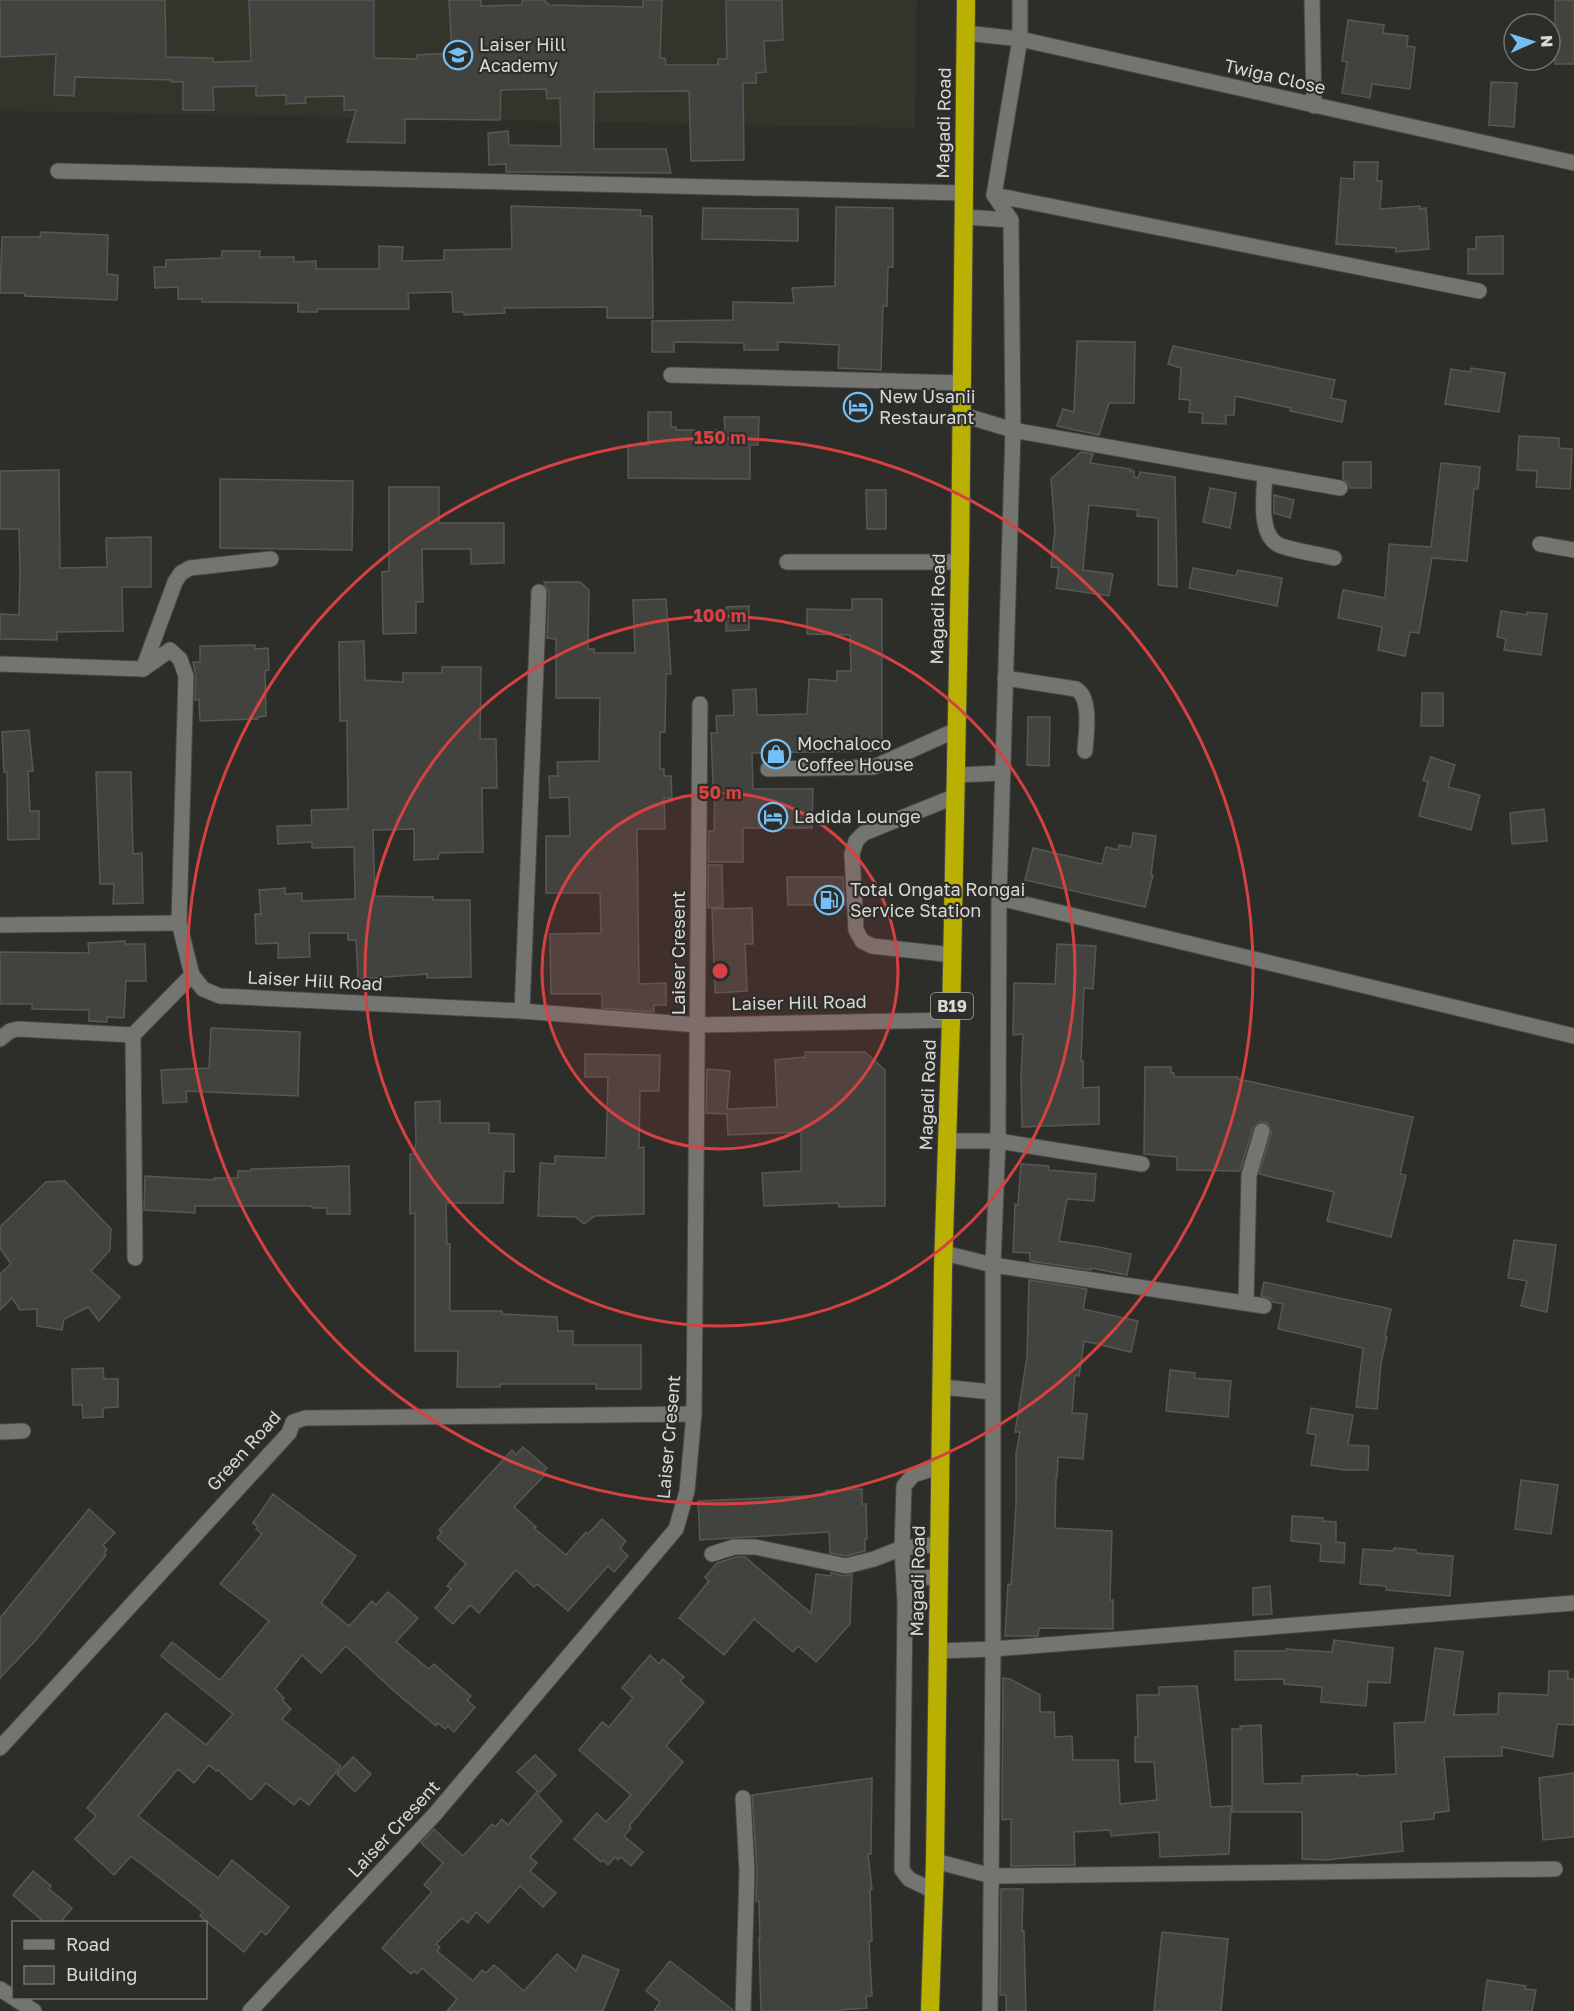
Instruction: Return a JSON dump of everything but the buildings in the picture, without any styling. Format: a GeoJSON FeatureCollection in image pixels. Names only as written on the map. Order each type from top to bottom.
{"type":"FeatureCollection","features":[{"type":"Feature","properties":{"kind":"highway","name":"Magadi Road"},"geometry":{"type":"LineString","coordinates":[[930,2011],[935,1861],[944,1253],[953,955],[963,415],[966,0]]}},
{"type":"Feature","properties":{"kind":"street"},"geometry":{"type":"LineString","coordinates":[[990,2011],[993,1265],[998,1141],[999,898],[1013,430],[1011,220],[994,195],[1020,39],[1020,0]]}},
{"type":"Feature","properties":{"kind":"street"},"geometry":{"type":"LineString","coordinates":[[1312,0],[1314,106]]}},
{"type":"Feature","properties":{"kind":"street","name":"Twiga Close"},"geometry":{"type":"LineString","coordinates":[[966,33],[1020,39],[1574,164]]}},
{"type":"Feature","properties":{"kind":"street"},"geometry":{"type":"LineString","coordinates":[[57,171],[964,193]]}},
{"type":"Feature","properties":{"kind":"street"},"geometry":{"type":"LineString","coordinates":[[994,195],[1479,291]]}},
{"type":"Feature","properties":{"kind":"street"},"geometry":{"type":"LineString","coordinates":[[964,217],[1011,220]]}},
{"type":"Feature","properties":{"kind":"street"},"geometry":{"type":"LineString","coordinates":[[671,375],[963,383]]}},
{"type":"Feature","properties":{"kind":"street"},"geometry":{"type":"LineString","coordinates":[[963,415],[1013,430],[1340,488]]}},
{"type":"Feature","properties":{"kind":"street"},"geometry":{"type":"LineString","coordinates":[[1265,475],[1263,511],[1268,532],[1278,544],[1334,558]]}},
{"type":"Feature","properties":{"kind":"street"},"geometry":{"type":"LineString","coordinates":[[1540,544],[1574,549]]}},
{"type":"Feature","properties":{"kind":"street"},"geometry":{"type":"LineString","coordinates":[[143,669],[175,582],[181,573],[190,568],[271,559]]}},
{"type":"Feature","properties":{"kind":"street"},"geometry":{"type":"LineString","coordinates":[[787,562],[960,562]]}},
{"type":"Feature","properties":{"kind":"street"},"geometry":{"type":"LineString","coordinates":[[522,1011],[539,592]]}},
{"type":"Feature","properties":{"kind":"street"},"geometry":{"type":"LineString","coordinates":[[0,664],[143,669],[170,650],[180,659],[186,676],[179,923],[192,975],[133,1035],[135,1258]]}},
{"type":"Feature","properties":{"kind":"street"},"geometry":{"type":"LineString","coordinates":[[1005,678],[1076,689],[1082,692],[1087,718],[1085,751]]}},
{"type":"Feature","properties":{"kind":"street","name":"Laiser Cresent"},"geometry":{"type":"LineString","coordinates":[[250,2011],[435,1814],[676,1529],[687,1491],[694,1414],[700,704]]}},
{"type":"Feature","properties":{"kind":"street"},"geometry":{"type":"LineString","coordinates":[[768,769],[874,767],[956,730]]}},
{"type":"Feature","properties":{"kind":"street"},"geometry":{"type":"LineString","coordinates":[[956,775],[1003,773]]}},
{"type":"Feature","properties":{"kind":"street"},"geometry":{"type":"LineString","coordinates":[[953,955],[872,946],[862,941],[856,930],[852,854],[856,842],[864,833],[956,796]]}},
{"type":"Feature","properties":{"kind":"street"},"geometry":{"type":"LineString","coordinates":[[999,898],[1574,1036]]}},
{"type":"Feature","properties":{"kind":"street"},"geometry":{"type":"LineString","coordinates":[[0,925],[179,923]]}},
{"type":"Feature","properties":{"kind":"street","name":"Laiser Hill Road"},"geometry":{"type":"LineString","coordinates":[[192,975],[203,989],[220,996],[522,1011],[698,1025],[951,1020]]}},
{"type":"Feature","properties":{"kind":"street"},"geometry":{"type":"LineString","coordinates":[[0,1039],[10,1031],[18,1029],[133,1035]]}},
{"type":"Feature","properties":{"kind":"street"},"geometry":{"type":"LineString","coordinates":[[1246,1302],[1250,1217],[1249,1175],[1262,1131]]}},
{"type":"Feature","properties":{"kind":"street"},"geometry":{"type":"LineString","coordinates":[[948,1142],[998,1141],[1142,1164]]}},
{"type":"Feature","properties":{"kind":"street"},"geometry":{"type":"LineString","coordinates":[[944,1253],[993,1265],[1264,1306]]}},
{"type":"Feature","properties":{"kind":"street"},"geometry":{"type":"LineString","coordinates":[[942,1387],[992,1392]]}},
{"type":"Feature","properties":{"kind":"street","name":"Green Road"},"geometry":{"type":"LineString","coordinates":[[0,1748],[281,1442],[289,1433],[293,1422],[305,1418],[694,1414]]}},
{"type":"Feature","properties":{"kind":"street"},"geometry":{"type":"LineString","coordinates":[[0,1432],[23,1431]]}},
{"type":"Feature","properties":{"kind":"street"},"geometry":{"type":"LineString","coordinates":[[934,1891],[909,1879],[902,1870],[904,1578],[902,1548],[904,1486],[913,1475],[941,1466]]}},
{"type":"Feature","properties":{"kind":"street"},"geometry":{"type":"LineString","coordinates":[[712,1554],[734,1547],[755,1547],[846,1566],[874,1559],[902,1548],[940,1544]]}},
{"type":"Feature","properties":{"kind":"street"},"geometry":{"type":"LineString","coordinates":[[904,1578],[939,1577]]}},
{"type":"Feature","properties":{"kind":"street"},"geometry":{"type":"LineString","coordinates":[[938,1651],[993,1649],[1574,1603]]}},
{"type":"Feature","properties":{"kind":"street"},"geometry":{"type":"LineString","coordinates":[[743,1798],[747,1871],[743,2011]]}},
{"type":"Feature","properties":{"kind":"street"},"geometry":{"type":"LineString","coordinates":[[935,1861],[992,1876],[1555,1869]]}},
{"type":"Feature","properties":{"kind":"street"},"geometry":{"type":"LineString","coordinates":[[15,1999],[34,2011]]}},
{"type":"Feature","properties":{"kind":"shaded area","name":"Laiser Hill Academy"},"geometry":{"type":"Polygon","coordinates":[[[0,0],[917,0],[915,128],[0,111],[0,0]]]}},
{"type":"Feature","properties":{"kind":"place","name":"Laiser Hill Academy"},"geometry":{"type":"Point","coordinates":[458,55]}},
{"type":"Feature","properties":{"kind":"place","name":"New Usanii Restaurant"},"geometry":{"type":"Point","coordinates":[858,407]}},
{"type":"Feature","properties":{"kind":"place","name":"Mochaloco Coffee House"},"geometry":{"type":"Point","coordinates":[776,754]}},
{"type":"Feature","properties":{"kind":"place","name":"Ladida Lounge"},"geometry":{"type":"Point","coordinates":[773,817]}},
{"type":"Feature","properties":{"kind":"place","name":"Total Ongata Rongai Service Station"},"geometry":{"type":"Point","coordinates":[829,900]}}]}
